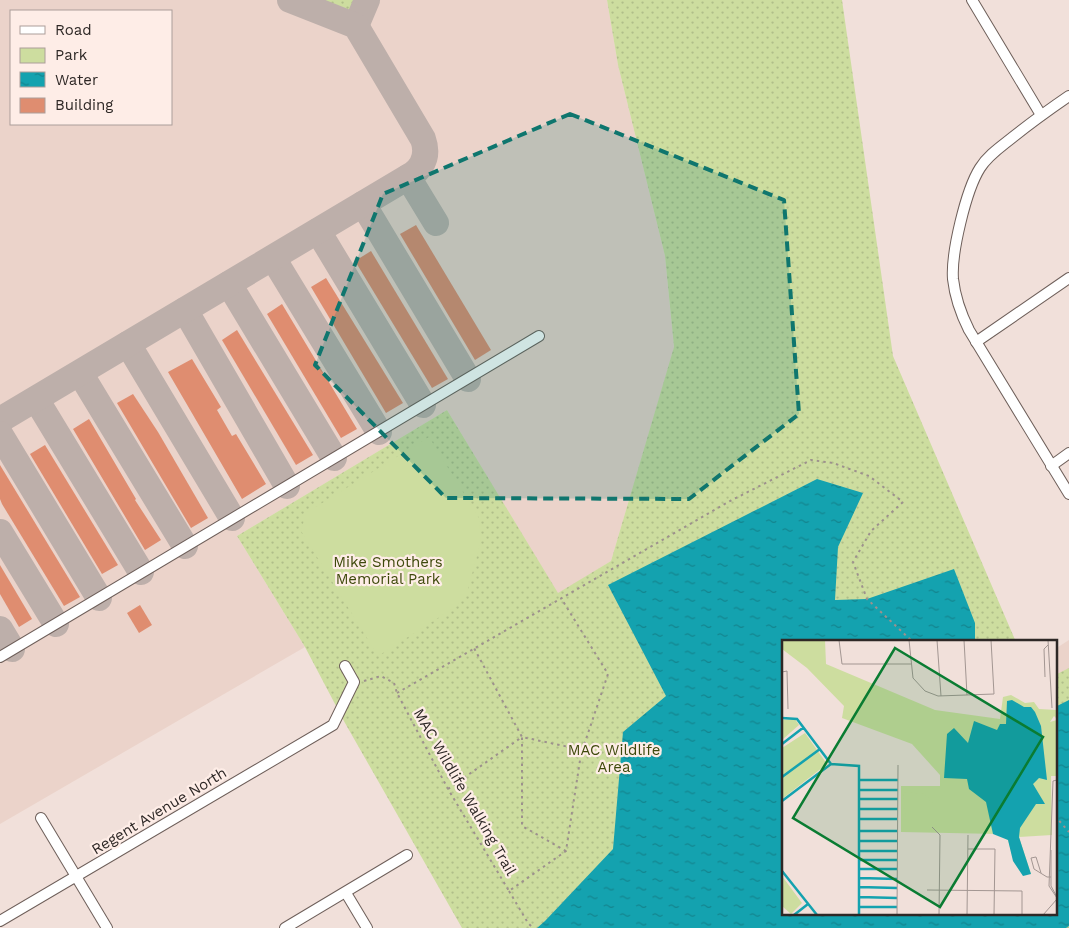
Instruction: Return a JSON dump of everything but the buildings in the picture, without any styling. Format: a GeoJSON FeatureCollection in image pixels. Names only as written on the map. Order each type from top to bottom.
{"type":"FeatureCollection","features":[{"type":"Feature","properties":{"kind":"street"},"geometry":{"type":"LineString","coordinates":[[972,0],[1041,115]]}},
{"type":"Feature","properties":{"kind":"street"},"geometry":{"type":"LineString","coordinates":[[1069,96],[1041,115],[990,156],[980,168],[964,208],[954,259],[953,278],[961,314],[976,342],[1069,494]]}},
{"type":"Feature","properties":{"kind":"street"},"geometry":{"type":"LineString","coordinates":[[976,342],[1069,278]]}},
{"type":"Feature","properties":{"kind":"street"},"geometry":{"type":"LineString","coordinates":[[0,657],[539,336]]}},
{"type":"Feature","properties":{"kind":"street"},"geometry":{"type":"LineString","coordinates":[[1051,466],[1069,453]]}},
{"type":"Feature","properties":{"kind":"street"},"geometry":{"type":"LineString","coordinates":[[344,666],[354,682]]}},
{"type":"Feature","properties":{"kind":"street","name":"Regent Avenue North"},"geometry":{"type":"LineString","coordinates":[[0,921],[333,725],[354,682]]}},
{"type":"Feature","properties":{"kind":"street"},"geometry":{"type":"LineString","coordinates":[[42,818],[107,928]]}},
{"type":"Feature","properties":{"kind":"street"},"geometry":{"type":"LineString","coordinates":[[285,928],[407,856]]}},
{"type":"Feature","properties":{"kind":"street"},"geometry":{"type":"LineString","coordinates":[[346,892],[366,928]]}},
{"type":"Feature","properties":{"kind":"path"},"geometry":{"type":"LineString","coordinates":[[397,693],[730,500],[810,460],[833,463],[869,476],[902,502],[871,531],[853,562],[867,599],[911,640]]}},
{"type":"Feature","properties":{"kind":"path"},"geometry":{"type":"LineString","coordinates":[[474,648],[522,737],[522,826],[566,851],[583,750],[608,674],[561,598]]}},
{"type":"Feature","properties":{"kind":"path","name":"MAC Wildlife Walking Trail"},"geometry":{"type":"LineString","coordinates":[[354,682],[369,681],[381,676],[394,683],[397,693],[448,790],[509,891],[566,851]]}},
{"type":"Feature","properties":{"kind":"path"},"geometry":{"type":"LineString","coordinates":[[448,790],[522,737],[583,750]]}},
{"type":"Feature","properties":{"kind":"path"},"geometry":{"type":"LineString","coordinates":[[1056,817],[1069,832]]}},
{"type":"Feature","properties":{"kind":"path"},"geometry":{"type":"LineString","coordinates":[[509,891],[533,928]]}},
{"type":"Feature","properties":{"kind":"highlighted area"},"geometry":{"type":"Polygon","coordinates":[[[570,114],[784,200],[799,414],[689,499],[446,498],[315,365],[383,194],[570,114]]]}},
{"type":"Feature","properties":{"kind":"shaded area"},"geometry":{"type":"Polygon","coordinates":[[[0,0],[607,0],[618,65],[665,256],[674,348],[611,561],[558,594],[447,410],[237,536],[305,647],[0,824],[0,0]]]}},
{"type":"Feature","properties":{"kind":"shaded area"},"geometry":{"type":"Polygon","coordinates":[[[1069,640],[1069,730],[1056,709],[1056,648],[1069,640]]]}},
{"type":"Feature","properties":{"kind":"green space"},"geometry":{"type":"Polygon","coordinates":[[[307,0],[361,0],[349,10],[342,11],[328,9],[307,0]]]}},
{"type":"Feature","properties":{"kind":"green space","name":"MAC Wildlife Area"},"geometry":{"type":"Polygon","coordinates":[[[607,0],[842,0],[893,356],[1015,640],[782,640],[782,916],[1056,916],[1056,674],[1069,668],[1069,928],[462,928],[345,723],[305,647],[237,536],[447,410],[558,593],[611,561],[674,347],[665,256],[618,65],[607,0]]]}},
{"type":"Feature","properties":{"kind":"green space","name":"Mike Smothers Memorial Park"},"geometry":{"type":"Polygon","coordinates":[[[429,437],[479,518],[481,541],[468,589],[457,606],[378,656],[301,531],[306,513],[429,437]]]}},
{"type":"Feature","properties":{"kind":"water"},"geometry":{"type":"Polygon","coordinates":[[[817,479],[863,493],[838,547],[835,600],[867,599],[954,569],[975,623],[975,640],[782,640],[782,916],[1056,916],[1056,706],[1069,700],[1069,926],[1066,928],[537,928],[613,849],[623,732],[666,696],[608,585],[817,479]]]}},
{"type":"Feature","properties":{"kind":"taxiway"},"geometry":{"type":"LineString","coordinates":[[0,420],[413,174],[423,163],[425,154],[423,139],[356,26],[290,0]]}},
{"type":"Feature","properties":{"kind":"taxiway"},"geometry":{"type":"LineString","coordinates":[[356,26],[367,0]]}},
{"type":"Feature","properties":{"kind":"taxiway"},"geometry":{"type":"LineString","coordinates":[[408,177],[436,223]]}},
{"type":"Feature","properties":{"kind":"taxiway"},"geometry":{"type":"LineString","coordinates":[[363,204],[468,379]]}},
{"type":"Feature","properties":{"kind":"taxiway"},"geometry":{"type":"LineString","coordinates":[[318,231],[423,405]]}},
{"type":"Feature","properties":{"kind":"taxiway"},"geometry":{"type":"LineString","coordinates":[[273,258],[379,432]]}},
{"type":"Feature","properties":{"kind":"taxiway"},"geometry":{"type":"LineString","coordinates":[[229,284],[334,458]]}},
{"type":"Feature","properties":{"kind":"taxiway"},"geometry":{"type":"LineString","coordinates":[[185,310],[287,486]]}},
{"type":"Feature","properties":{"kind":"taxiway"},"geometry":{"type":"LineString","coordinates":[[128,344],[232,518]]}},
{"type":"Feature","properties":{"kind":"taxiway"},"geometry":{"type":"LineString","coordinates":[[80,373],[185,546]]}},
{"type":"Feature","properties":{"kind":"taxiway"},"geometry":{"type":"LineString","coordinates":[[36,399],[141,572]]}},
{"type":"Feature","properties":{"kind":"taxiway"},"geometry":{"type":"LineString","coordinates":[[0,434],[99,598]]}},
{"type":"Feature","properties":{"kind":"taxiway"},"geometry":{"type":"LineString","coordinates":[[0,532],[56,624]]}},
{"type":"Feature","properties":{"kind":"taxiway"},"geometry":{"type":"LineString","coordinates":[[0,629],[12,649]]}}]}
